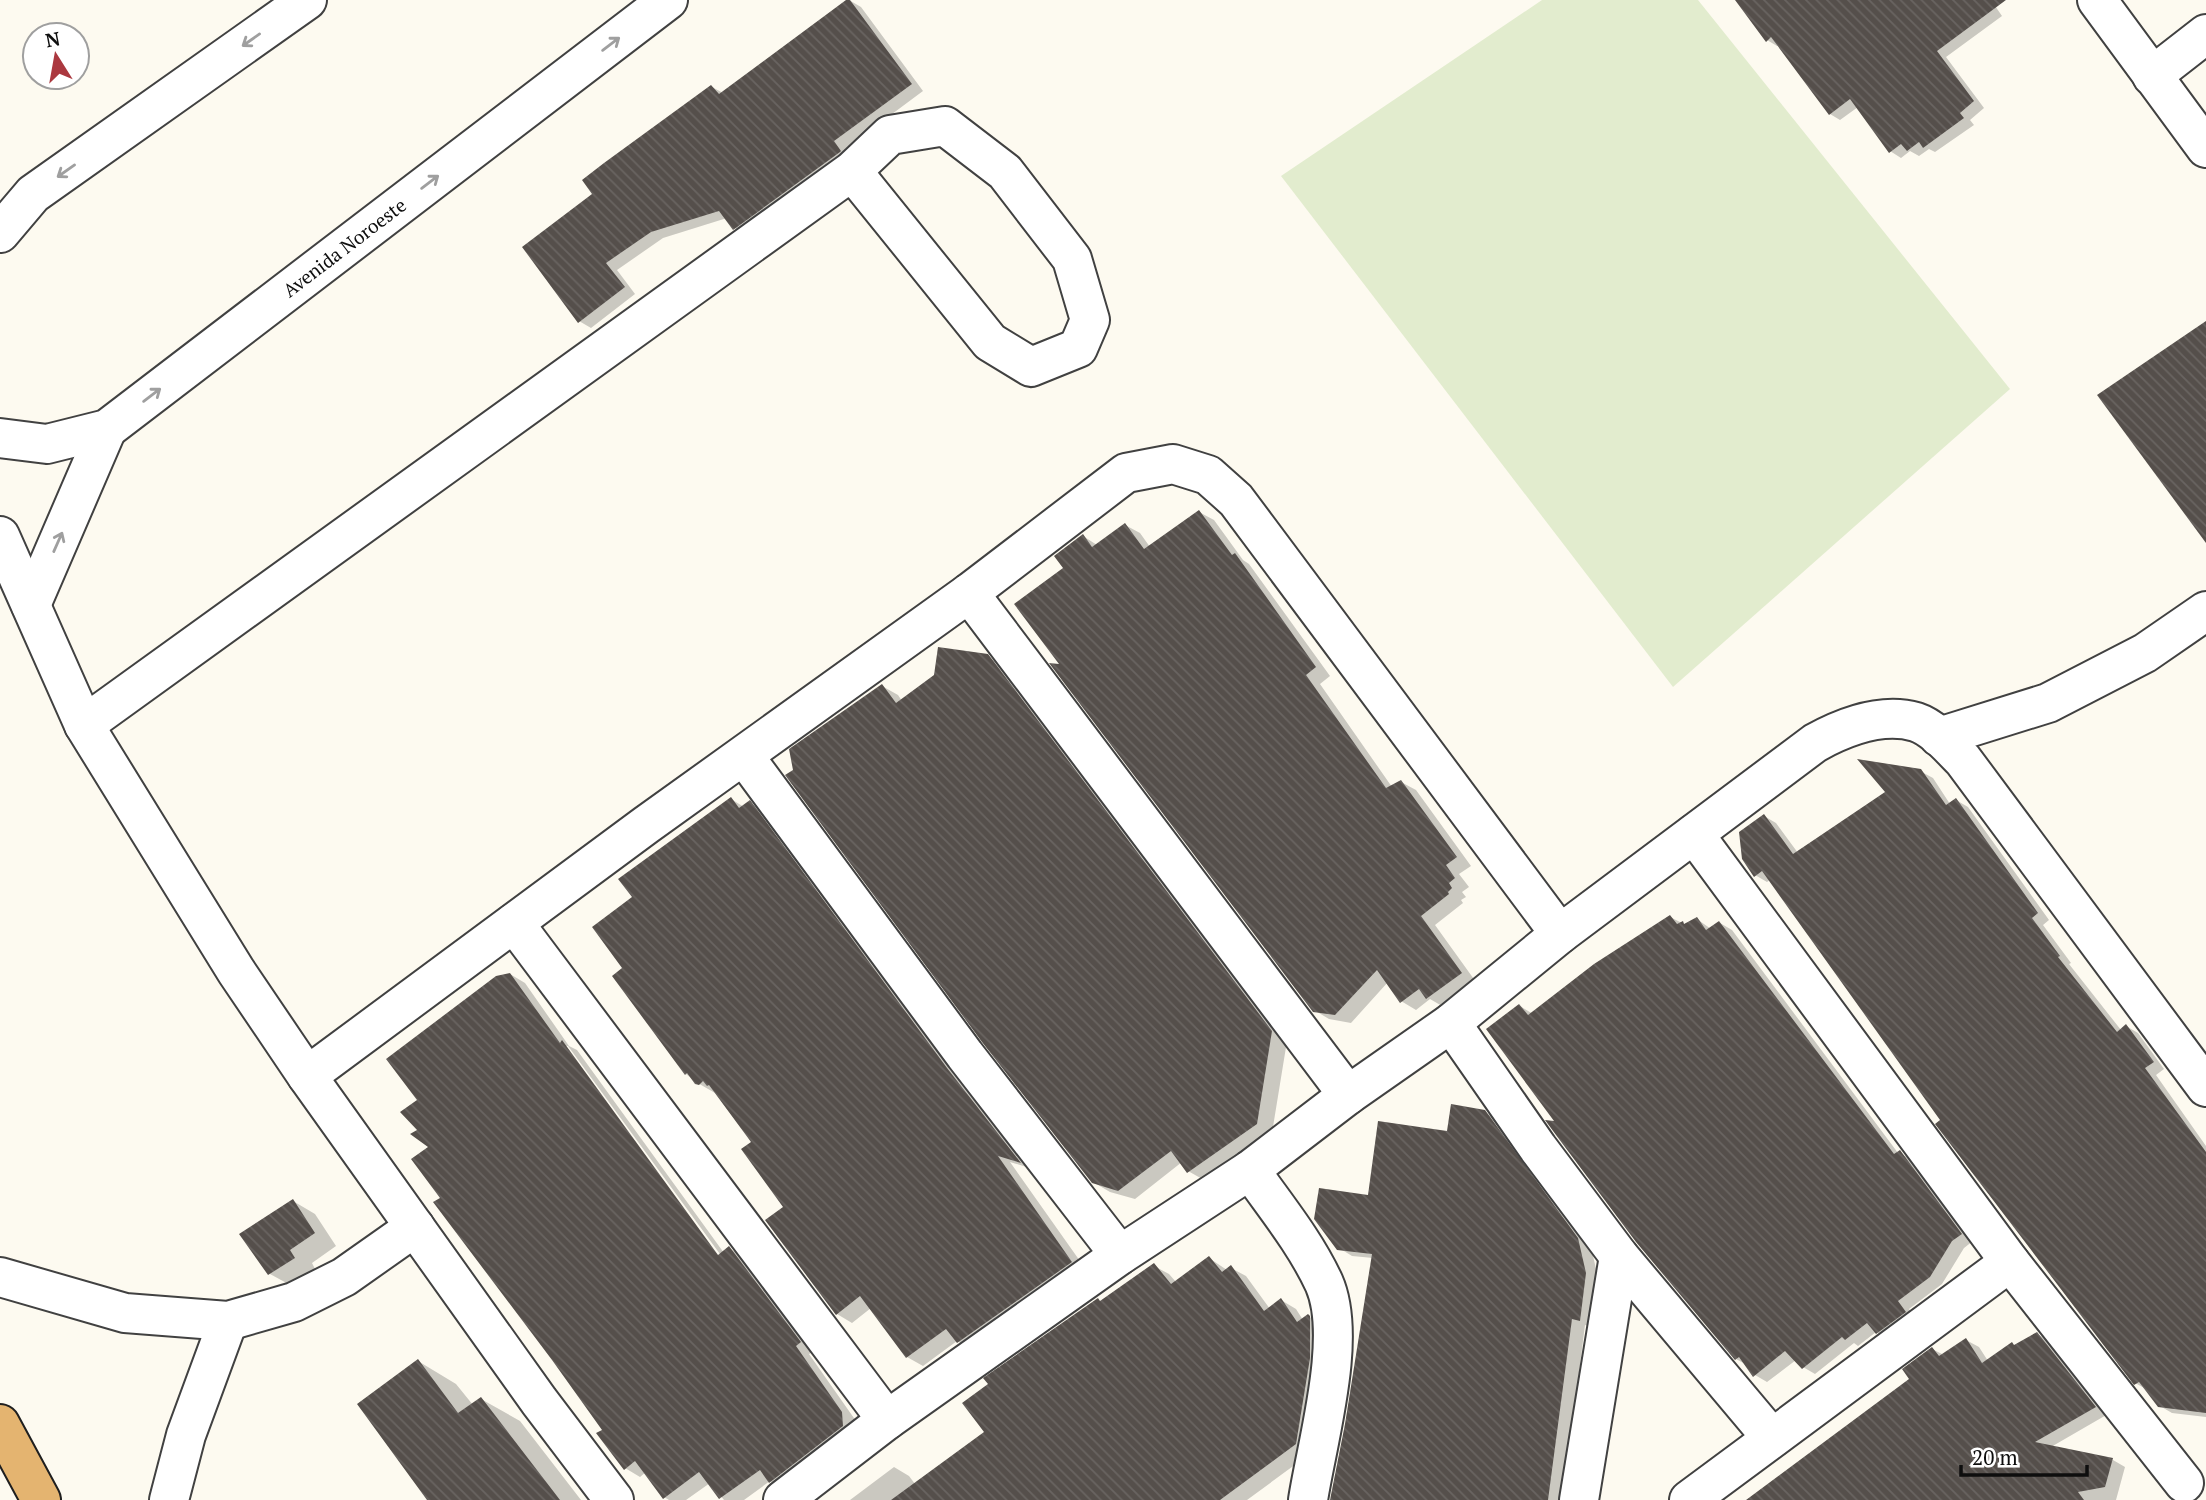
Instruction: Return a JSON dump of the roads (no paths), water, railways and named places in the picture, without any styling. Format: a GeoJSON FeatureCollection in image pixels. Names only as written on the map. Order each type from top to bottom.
{"type":"FeatureCollection","features":[{"type":"Feature","properties":{"kind":"highway"},"geometry":{"type":"LineString","coordinates":[[0,1424],[41,1500]]}},
{"type":"Feature","properties":{"kind":"street"},"geometry":{"type":"LineString","coordinates":[[0,233],[33,194],[307,0]]}},
{"type":"Feature","properties":{"kind":"street","name":"Avenida Noroeste"},"geometry":{"type":"LineString","coordinates":[[0,438],[47,444],[107,429],[668,0]]}},
{"type":"Feature","properties":{"kind":"street"},"geometry":{"type":"LineString","coordinates":[[2097,0],[2206,148]]}},
{"type":"Feature","properties":{"kind":"street"},"geometry":{"type":"LineString","coordinates":[[2151,76],[2206,34]]}},
{"type":"Feature","properties":{"kind":"street"},"geometry":{"type":"LineString","coordinates":[[84,725],[852,171],[890,135],[945,125],[1005,173],[1072,259],[1090,320],[1078,348],[1031,367],[990,342],[852,171]]}},
{"type":"Feature","properties":{"kind":"street"},"geometry":{"type":"LineString","coordinates":[[31,604],[107,429]]}},
{"type":"Feature","properties":{"kind":"street"},"geometry":{"type":"LineString","coordinates":[[307,1076],[968,593],[1126,473],[1174,464],[1208,475],[1236,500],[1560,934]]}},
{"type":"Feature","properties":{"kind":"street"},"geometry":{"type":"LineString","coordinates":[[0,536],[84,725],[236,971],[307,1076],[539,1401],[614,1500]]}},
{"type":"Feature","properties":{"kind":"street"},"geometry":{"type":"LineString","coordinates":[[968,593],[1348,1095]]}},
{"type":"Feature","properties":{"kind":"street"},"geometry":{"type":"LineString","coordinates":[[1939,737],[2048,703],[2145,653],[2206,611]]}},
{"type":"Feature","properties":{"kind":"street"},"geometry":{"type":"LineString","coordinates":[[783,1500],[887,1420],[1120,1255],[1250,1170],[1348,1095],[1451,1023],[1560,934],[1815,743],[1841,729],[1882,719],[1916,723],[1939,737],[1963,760],[2206,1087]]}},
{"type":"Feature","properties":{"kind":"street"},"geometry":{"type":"LineString","coordinates":[[744,756],[965,1055],[1120,1255]]}},
{"type":"Feature","properties":{"kind":"street"},"geometry":{"type":"LineString","coordinates":[[1694,834],[2010,1262],[2184,1484]]}},
{"type":"Feature","properties":{"kind":"street"},"geometry":{"type":"LineString","coordinates":[[514,923],[887,1420]]}},
{"type":"Feature","properties":{"kind":"street"},"geometry":{"type":"LineString","coordinates":[[1451,1023],[1538,1148],[1619,1256],[1772,1438]]}},
{"type":"Feature","properties":{"kind":"street"},"geometry":{"type":"LineString","coordinates":[[1250,1170],[1306,1250],[1325,1285],[1333,1322],[1332,1362],[1301,1494]]}},
{"type":"Feature","properties":{"kind":"street"},"geometry":{"type":"LineString","coordinates":[[0,1277],[125,1314],[228,1321],[307,1296],[344,1277],[415,1227]]}},
{"type":"Feature","properties":{"kind":"street"},"geometry":{"type":"LineString","coordinates":[[1579,1500],[1619,1256]]}},
{"type":"Feature","properties":{"kind":"street"},"geometry":{"type":"LineString","coordinates":[[1689,1500],[2010,1262]]}},
{"type":"Feature","properties":{"kind":"street"},"geometry":{"type":"LineString","coordinates":[[169,1500],[186,1435],[228,1321]]}}]}
